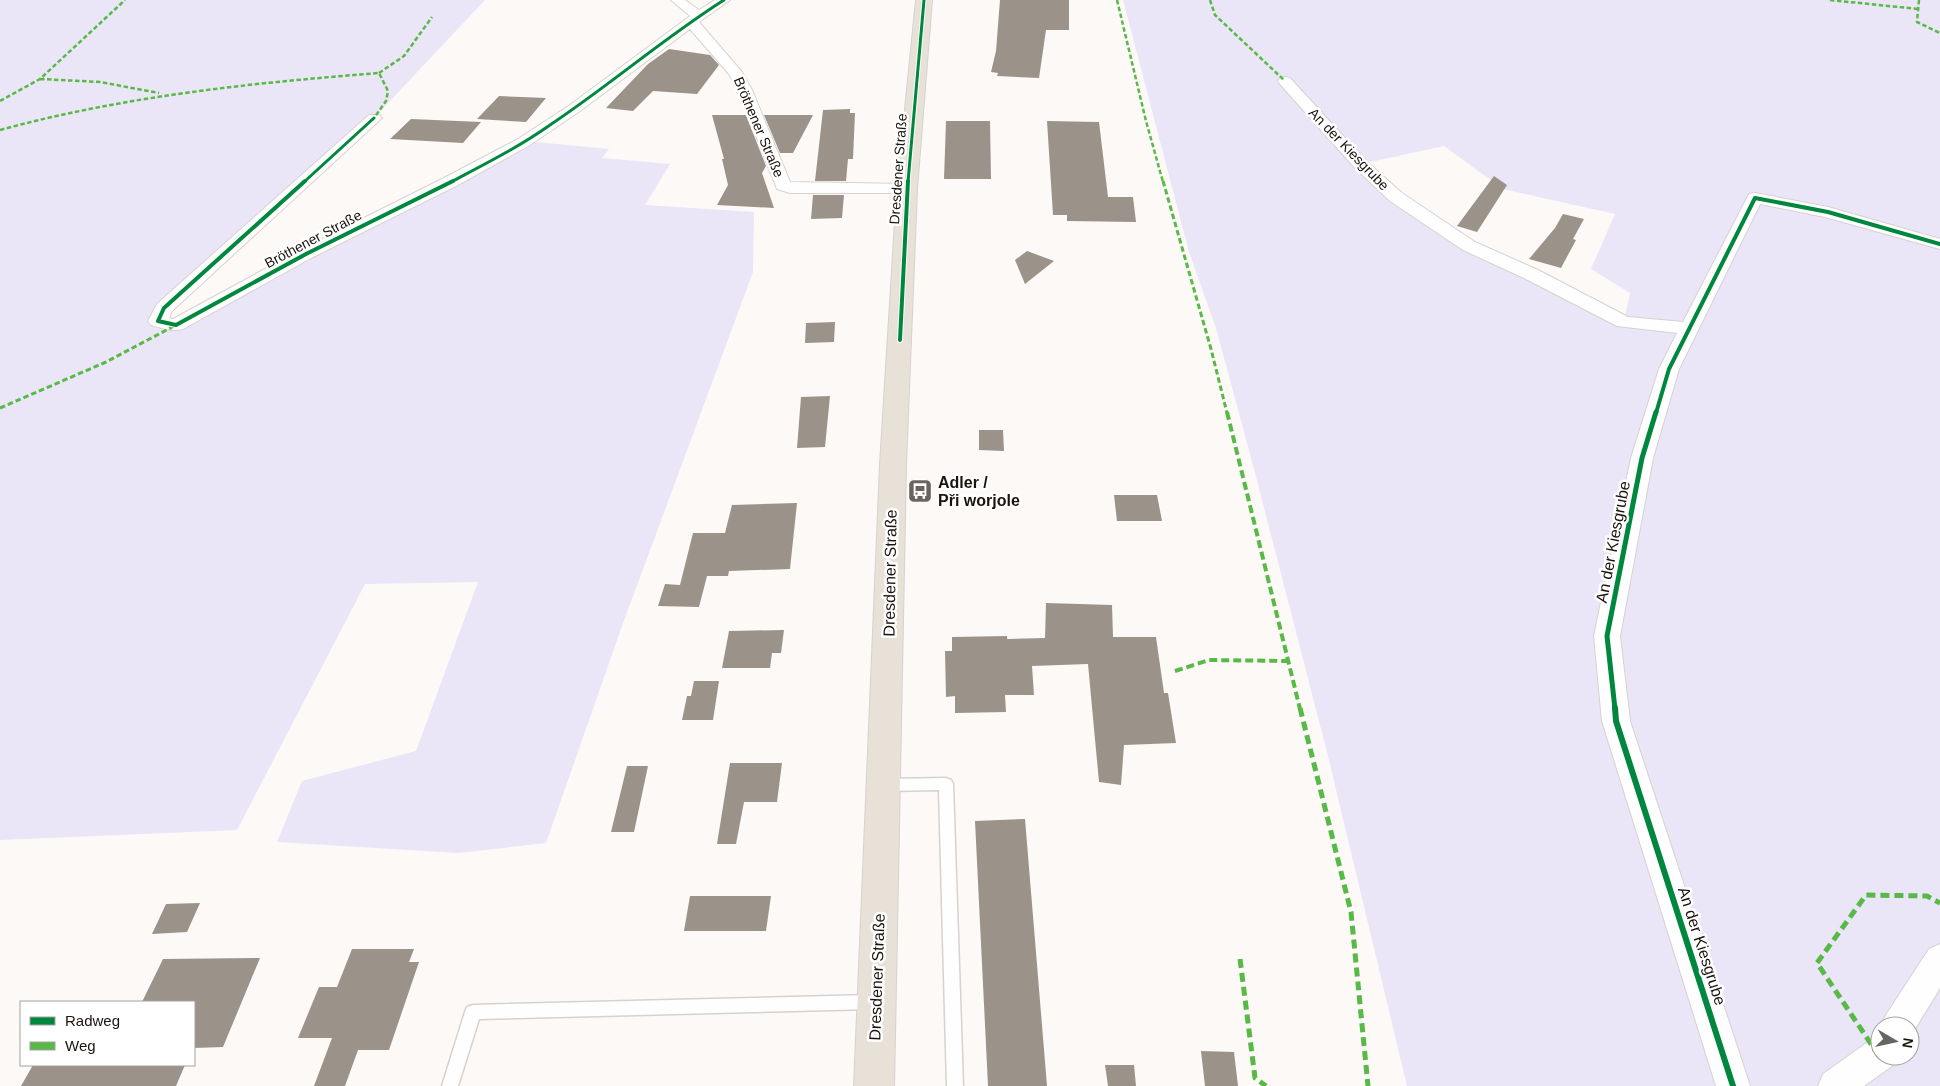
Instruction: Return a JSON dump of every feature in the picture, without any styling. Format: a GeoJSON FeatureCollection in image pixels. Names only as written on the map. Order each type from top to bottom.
{"type":"FeatureCollection","features":[{"type":"Feature","properties":{"kind":"main road","name":"Dresdener Straße"},"geometry":{"type":"LineString","coordinates":[[874,1086],[892,484],[907,189],[924,0]]}},
{"type":"Feature","properties":{"kind":"street","name":"Bröthener Straße"},"geometry":{"type":"LineString","coordinates":[[677,0],[735,72],[745,90],[783,186],[790,188],[907,189]]}},
{"type":"Feature","properties":{"kind":"street","name":"Bröthener Straße"},"geometry":{"type":"LineString","coordinates":[[374,118],[164,308],[158,322],[176,325],[322,245],[464,174],[524,141],[592,95],[694,19],[724,0]]}},
{"type":"Feature","properties":{"kind":"street","name":"An der Kiesgrube"},"geometry":{"type":"LineString","coordinates":[[1285,81],[1360,164],[1396,197],[1469,246],[1531,274],[1624,322],[1690,328]]}},
{"type":"Feature","properties":{"kind":"street","name":"An der Kiesgrube"},"geometry":{"type":"LineString","coordinates":[[1733,1086],[1616,721],[1607,636],[1642,458],[1669,369],[1755,198],[1828,212],[1940,244]]}},
{"type":"Feature","properties":{"kind":"street"},"geometry":{"type":"LineString","coordinates":[[1904,1016],[1940,959]]}},
{"type":"Feature","properties":{"kind":"street"},"geometry":{"type":"LineString","coordinates":[[1835,1086],[1870,1061]]}},
{"type":"Feature","properties":{"kind":"lane"},"geometry":{"type":"LineString","coordinates":[[882,786],[946,784],[955,1086]]}},
{"type":"Feature","properties":{"kind":"lane"},"geometry":{"type":"LineString","coordinates":[[450,1086],[473,1012],[876,1002]]}},
{"type":"Feature","properties":{"kind":"shaded area"},"geometry":{"type":"Polygon","coordinates":[[[0,0],[485,0],[374,118],[158,321],[176,325],[525,141],[609,149],[602,158],[670,164],[645,205],[754,212],[753,272],[622,626],[546,843],[459,853],[277,842],[302,781],[416,751],[478,582],[365,584],[237,830],[0,840],[0,0]]]}},
{"type":"Feature","properties":{"kind":"shaded area"},"geometry":{"type":"Polygon","coordinates":[[[1123,0],[1940,0],[1940,1086],[1407,1086],[1328,756],[1216,328],[1189,252],[1123,0]],[[1444,146],[1361,164],[1469,246],[1624,321],[1630,293],[1591,269],[1615,214],[1503,189],[1444,146]]]}},
{"type":"Feature","properties":{"kind":"building"},"geometry":{"type":"Polygon","coordinates":[[[1000,0],[1069,0],[1069,30],[1046,30],[1039,78],[997,76],[998,73],[991,72],[996,51],[1000,0]]]}},
{"type":"Feature","properties":{"kind":"building"},"geometry":{"type":"Polygon","coordinates":[[[669,49],[710,55],[719,65],[697,94],[653,91],[633,111],[606,108],[648,64],[669,49]]]}},
{"type":"Feature","properties":{"kind":"building"},"geometry":{"type":"Polygon","coordinates":[[[499,96],[546,98],[526,122],[477,119],[499,96]]]}},
{"type":"Feature","properties":{"kind":"building"},"geometry":{"type":"Polygon","coordinates":[[[850,109],[850,113],[855,113],[853,159],[848,159],[846,181],[815,181],[823,110],[850,109]]]}},
{"type":"Feature","properties":{"kind":"building"},"geometry":{"type":"Polygon","coordinates":[[[712,115],[746,115],[766,166],[762,173],[774,208],[717,205],[728,185],[722,159],[724,159],[712,115]]]}},
{"type":"Feature","properties":{"kind":"building"},"geometry":{"type":"Polygon","coordinates":[[[764,115],[813,115],[793,153],[780,153],[764,115]]]}},
{"type":"Feature","properties":{"kind":"building"},"geometry":{"type":"Polygon","coordinates":[[[411,119],[481,122],[463,143],[390,139],[411,119]]]}},
{"type":"Feature","properties":{"kind":"building"},"geometry":{"type":"Polygon","coordinates":[[[946,121],[990,121],[991,179],[944,179],[946,121]]]}},
{"type":"Feature","properties":{"kind":"building"},"geometry":{"type":"Polygon","coordinates":[[[1047,121],[1099,122],[1108,197],[1133,197],[1136,222],[1067,221],[1067,215],[1053,215],[1047,121]]]}},
{"type":"Feature","properties":{"kind":"building"},"geometry":{"type":"Polygon","coordinates":[[[1494,176],[1507,185],[1477,232],[1457,226],[1494,176]]]}},
{"type":"Feature","properties":{"kind":"building"},"geometry":{"type":"Polygon","coordinates":[[[813,195],[844,195],[842,218],[811,219],[813,195]]]}},
{"type":"Feature","properties":{"kind":"building"},"geometry":{"type":"Polygon","coordinates":[[[1563,214],[1584,219],[1573,239],[1576,240],[1561,268],[1529,259],[1555,228],[1563,214]]]}},
{"type":"Feature","properties":{"kind":"building"},"geometry":{"type":"Polygon","coordinates":[[[1027,251],[1054,261],[1025,284],[1015,260],[1027,251]]]}},
{"type":"Feature","properties":{"kind":"building"},"geometry":{"type":"Polygon","coordinates":[[[835,322],[834,342],[805,343],[806,323],[835,322]]]}},
{"type":"Feature","properties":{"kind":"building"},"geometry":{"type":"Polygon","coordinates":[[[830,396],[825,447],[797,448],[801,397],[830,396]]]}},
{"type":"Feature","properties":{"kind":"building"},"geometry":{"type":"Polygon","coordinates":[[[979,430],[1003,430],[1004,451],[979,450],[979,430]]]}},
{"type":"Feature","properties":{"kind":"building"},"geometry":{"type":"Polygon","coordinates":[[[1114,495],[1157,495],[1162,521],[1117,521],[1114,495]]]}},
{"type":"Feature","properties":{"kind":"building"},"geometry":{"type":"Polygon","coordinates":[[[797,503],[790,569],[729,571],[728,576],[707,576],[699,607],[658,606],[665,584],[680,585],[693,533],[725,533],[732,505],[797,503]]]}},
{"type":"Feature","properties":{"kind":"building"},"geometry":{"type":"Polygon","coordinates":[[[1046,603],[1112,605],[1113,637],[1156,637],[1164,693],[1168,693],[1176,743],[1124,745],[1121,785],[1099,782],[1088,664],[1032,666],[1034,695],[1005,695],[1006,712],[955,713],[955,696],[946,697],[945,651],[952,651],[952,637],[1007,636],[1007,639],[1045,638],[1046,603]]]}},
{"type":"Feature","properties":{"kind":"building"},"geometry":{"type":"Polygon","coordinates":[[[784,630],[781,653],[772,653],[770,668],[722,668],[729,631],[784,630]]]}},
{"type":"Feature","properties":{"kind":"building"},"geometry":{"type":"Polygon","coordinates":[[[694,681],[719,681],[713,720],[682,720],[687,696],[691,696],[694,681]]]}},
{"type":"Feature","properties":{"kind":"building"},"geometry":{"type":"Polygon","coordinates":[[[730,763],[782,763],[777,802],[744,802],[736,844],[717,844],[730,763]]]}},
{"type":"Feature","properties":{"kind":"building"},"geometry":{"type":"Polygon","coordinates":[[[627,766],[648,766],[634,832],[611,832],[627,766]]]}},
{"type":"Feature","properties":{"kind":"building"},"geometry":{"type":"Polygon","coordinates":[[[1025,819],[1047,1086],[988,1086],[975,821],[1025,819]]]}},
{"type":"Feature","properties":{"kind":"building"},"geometry":{"type":"Polygon","coordinates":[[[690,896],[771,896],[766,931],[684,931],[690,896]]]}},
{"type":"Feature","properties":{"kind":"building"},"geometry":{"type":"Polygon","coordinates":[[[200,903],[187,932],[152,934],[166,904],[200,903]]]}},
{"type":"Feature","properties":{"kind":"building"},"geometry":{"type":"Polygon","coordinates":[[[352,949],[414,949],[409,962],[419,962],[389,1050],[358,1050],[345,1086],[314,1086],[332,1038],[298,1038],[319,987],[337,987],[352,949]]]}},
{"type":"Feature","properties":{"kind":"building"},"geometry":{"type":"Polygon","coordinates":[[[260,958],[223,1047],[195,1048],[195,1001],[142,1001],[163,959],[260,958]]]}},
{"type":"Feature","properties":{"kind":"building"},"geometry":{"type":"Polygon","coordinates":[[[1201,1051],[1234,1052],[1238,1086],[1205,1086],[1201,1051]]]}},
{"type":"Feature","properties":{"kind":"building"},"geometry":{"type":"Polygon","coordinates":[[[1105,1065],[1134,1065],[1136,1086],[1108,1086],[1105,1065]]]}},
{"type":"Feature","properties":{"kind":"building"},"geometry":{"type":"Polygon","coordinates":[[[32,1066],[185,1066],[176,1086],[21,1086],[32,1066]]]}},
{"type":"Feature","properties":{"kind":"marked path"},"geometry":{"type":"LineString","coordinates":[[0,101],[40,79],[125,0]]}},
{"type":"Feature","properties":{"kind":"marked path"},"geometry":{"type":"LineString","coordinates":[[1117,0],[1146,121],[1211,349],[1351,912],[1368,1086]]}},
{"type":"Feature","properties":{"kind":"marked path"},"geometry":{"type":"LineString","coordinates":[[1210,0],[1215,15],[1285,81]]}},
{"type":"Feature","properties":{"kind":"marked path"},"geometry":{"type":"LineString","coordinates":[[1830,0],[1918,9]]}},
{"type":"Feature","properties":{"kind":"marked path"},"geometry":{"type":"LineString","coordinates":[[1919,0],[1917,22],[1940,33]]}},
{"type":"Feature","properties":{"kind":"marked path"},"geometry":{"type":"LineString","coordinates":[[379,73],[404,56],[432,17]]}},
{"type":"Feature","properties":{"kind":"marked path"},"geometry":{"type":"LineString","coordinates":[[0,130],[47,117],[141,98],[235,86],[379,73],[387,86],[388,96],[374,118]]}},
{"type":"Feature","properties":{"kind":"marked path"},"geometry":{"type":"LineString","coordinates":[[40,79],[71,79],[100,82],[159,93]]}},
{"type":"Feature","properties":{"kind":"marked path"},"geometry":{"type":"LineString","coordinates":[[0,408],[106,362],[176,325]]}},
{"type":"Feature","properties":{"kind":"marked path"},"geometry":{"type":"LineString","coordinates":[[1175,671],[1209,660],[1287,661]]}},
{"type":"Feature","properties":{"kind":"marked path"},"geometry":{"type":"LineString","coordinates":[[1870,1042],[1817,963],[1866,895],[1927,896],[1940,903]]}},
{"type":"Feature","properties":{"kind":"marked path"},"geometry":{"type":"LineString","coordinates":[[1240,959],[1255,1078],[1266,1086]]}},
{"type":"Feature","properties":{"kind":"cycle path"},"geometry":{"type":"LineString","coordinates":[[374,118],[164,308],[158,321],[176,325],[269,273],[500,156],[550,126],[673,34],[724,0]]}},
{"type":"Feature","properties":{"kind":"cycle path"},"geometry":{"type":"LineString","coordinates":[[900,340],[907,189],[924,0]]}},
{"type":"Feature","properties":{"kind":"cycle path"},"geometry":{"type":"LineString","coordinates":[[1733,1086],[1616,721],[1607,636],[1642,458],[1669,369],[1755,198],[1828,212],[1940,244]]}},
{"type":"Feature","properties":{"kind":"place","name":"Adler / Při worjole"},"geometry":{"type":"Point","coordinates":[920,491]}}]}
